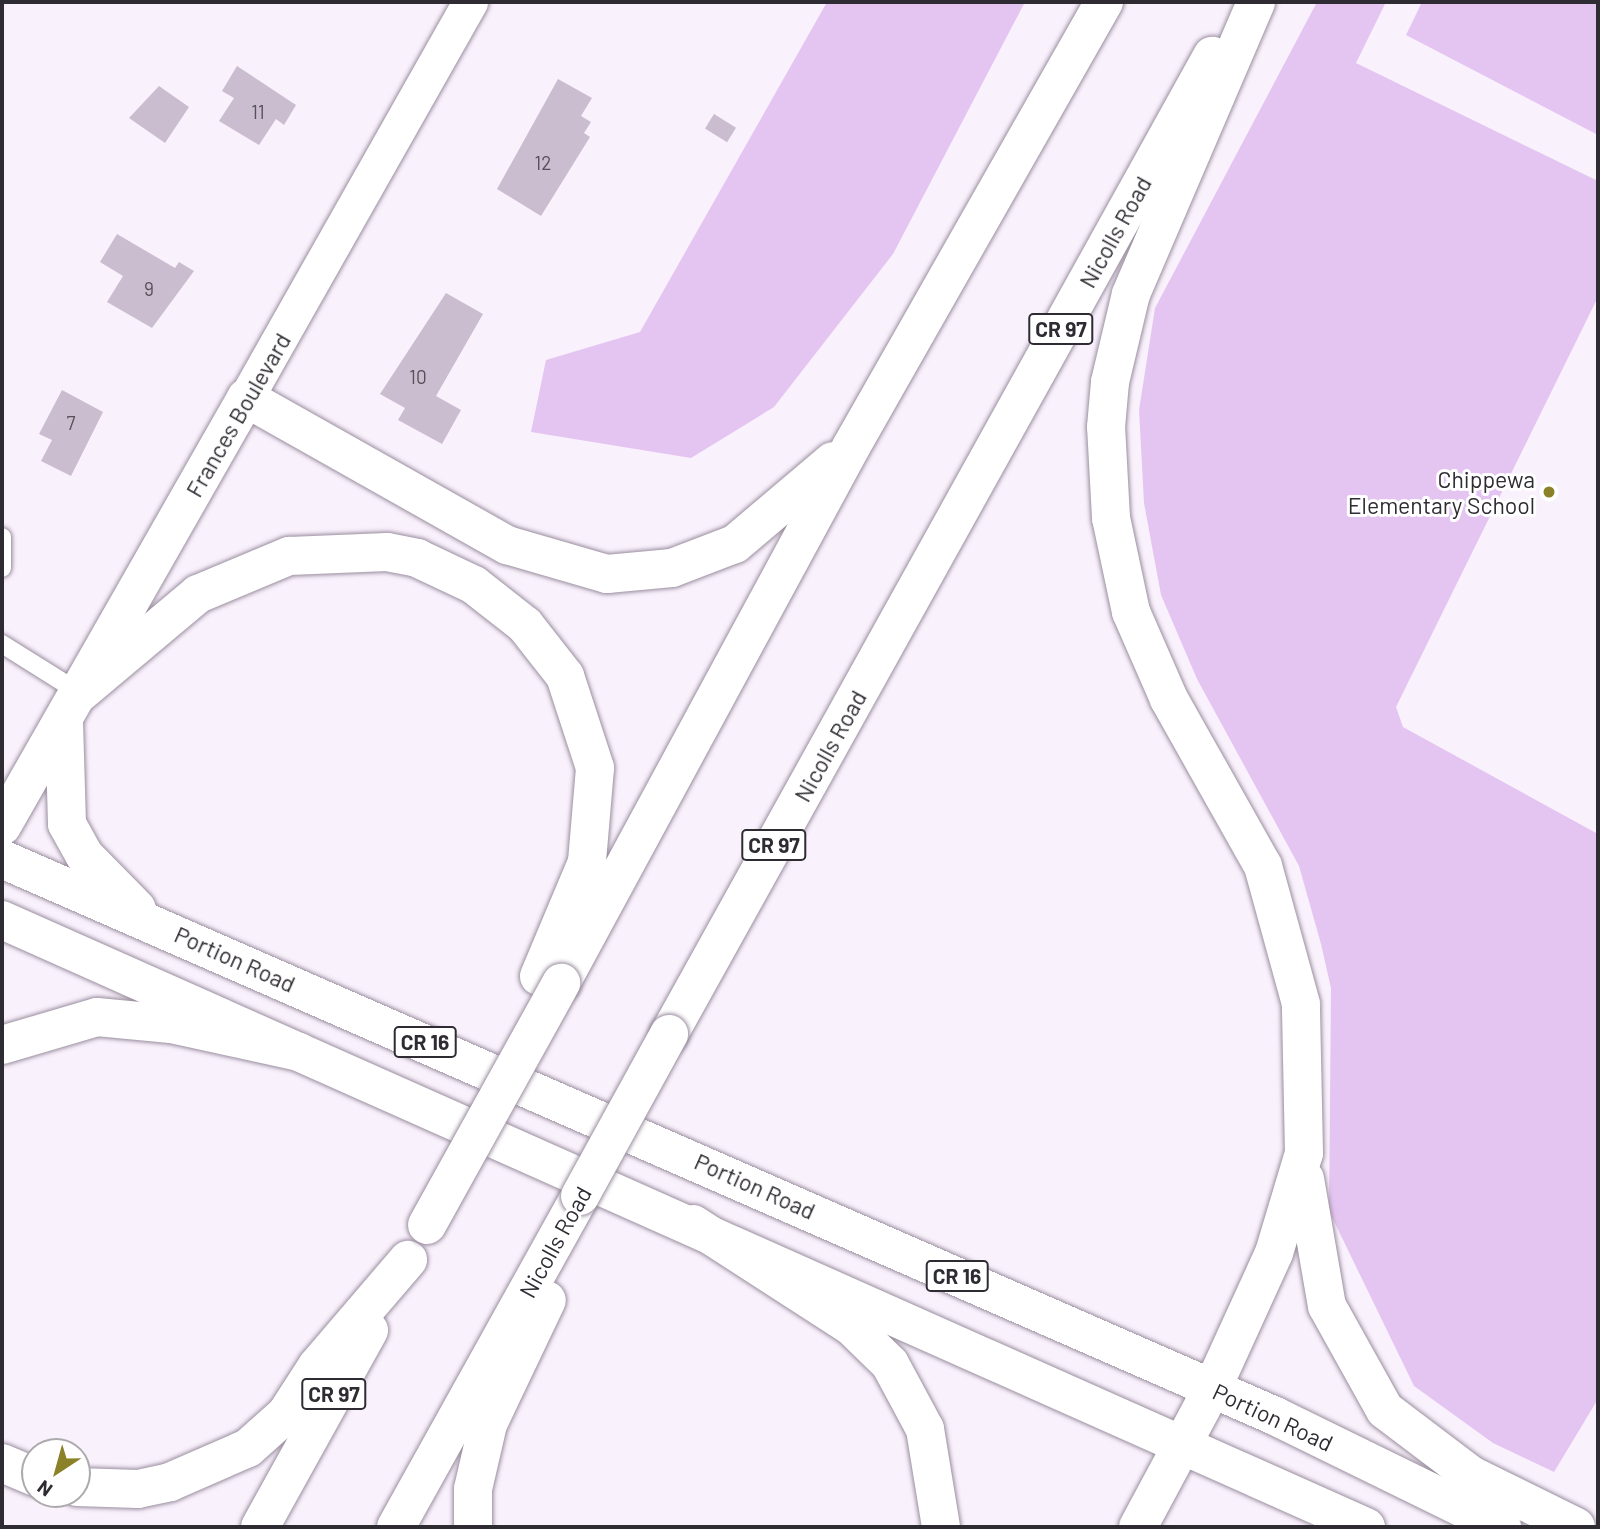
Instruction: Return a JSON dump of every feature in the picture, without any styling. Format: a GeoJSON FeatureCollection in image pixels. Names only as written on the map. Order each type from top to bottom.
{"type":"FeatureCollection","features":[{"type":"Feature","properties":{"kind":"main road"},"geometry":{"type":"LineString","coordinates":[[550,980],[1104,2]]}},
{"type":"Feature","properties":{"kind":"main road","name":"Nicolls Road"},"geometry":{"type":"LineString","coordinates":[[396,1527],[545,1276],[580,1196],[1242,2]]}},
{"type":"Feature","properties":{"kind":"main road"},"geometry":{"type":"LineString","coordinates":[[1256,2],[1131,295],[1110,382],[1107,470],[1120,568],[1148,655],[1244,826],[1278,908],[1301,1004],[1304,1153],[1312,1248],[1327,1307],[1385,1410],[1471,1475],[1576,1527]]}},
{"type":"Feature","properties":{"kind":"main road"},"geometry":{"type":"LineString","coordinates":[[246,398],[507,545],[607,574],[671,568],[735,544],[851,447]]}},
{"type":"Feature","properties":{"kind":"main road","name":"Frances Boulevard"},"geometry":{"type":"LineString","coordinates":[[2,826],[72,708],[246,398]]}},
{"type":"Feature","properties":{"kind":"main road"},"geometry":{"type":"LineString","coordinates":[[148,921],[85,856],[67,824],[72,708],[198,594],[289,556],[387,552],[417,558],[474,585],[526,625],[565,676],[595,768],[587,862],[550,980]]}},
{"type":"Feature","properties":{"kind":"main road","name":"Portion Road"},"geometry":{"type":"LineString","coordinates":[[2,859],[1212,1389],[1502,1527]]}},
{"type":"Feature","properties":{"kind":"main road","name":"CR 16"},"geometry":{"type":"LineString","coordinates":[[2,920],[694,1224],[1366,1527]]}},
{"type":"Feature","properties":{"kind":"main road","name":"CR 97"},"geometry":{"type":"LineString","coordinates":[[260,1527],[496,1101],[550,980]]}},
{"type":"Feature","properties":{"kind":"main road"},"geometry":{"type":"LineString","coordinates":[[2,1045],[97,1017],[171,1024],[299,1052]]}},
{"type":"Feature","properties":{"kind":"main road"},"geometry":{"type":"LineString","coordinates":[[1138,1527],[1212,1389],[1274,1253],[1304,1153]]}},
{"type":"Feature","properties":{"kind":"main road"},"geometry":{"type":"LineString","coordinates":[[694,1224],[852,1327],[890,1364],[928,1438],[941,1527]]}},
{"type":"Feature","properties":{"kind":"main road"},"geometry":{"type":"LineString","coordinates":[[91,1487],[138,1489],[170,1482],[248,1448],[286,1414],[317,1366],[408,1260]]}},
{"type":"Feature","properties":{"kind":"main road"},"geometry":{"type":"LineString","coordinates":[[473,1527],[473,1489],[488,1424],[539,1325],[545,1276]]}},
{"type":"Feature","properties":{"kind":"main road"},"geometry":{"type":"LineString","coordinates":[[2,1463],[21,1471]]}},
{"type":"Feature","properties":{"kind":"street","name":"Frances Boulevard"},"geometry":{"type":"LineString","coordinates":[[246,398],[470,2]]}},
{"type":"Feature","properties":{"kind":"lane"},"geometry":{"type":"LineString","coordinates":[[2,537],[2,568]]}},
{"type":"Feature","properties":{"kind":"lane"},"geometry":{"type":"LineString","coordinates":[[2,644],[72,708]]}},
{"type":"Feature","properties":{"kind":"shaded area"},"geometry":{"type":"Polygon","coordinates":[[[827,2],[1025,2],[893,254],[774,407],[691,458],[531,432],[546,360],[640,332],[827,2]]]}},
{"type":"Feature","properties":{"kind":"shaded area"},"geometry":{"type":"Polygon","coordinates":[[[1317,2],[1386,2],[1356,63],[1598,181],[1598,297],[1396,707],[1403,727],[1598,834],[1598,1399],[1554,1472],[1493,1443],[1414,1386],[1329,1211],[1331,988],[1321,944],[1299,866],[1197,679],[1161,595],[1144,503],[1139,410],[1155,308],[1317,2]]]}},
{"type":"Feature","properties":{"kind":"shaded area"},"geometry":{"type":"Polygon","coordinates":[[[1422,2],[1598,2],[1598,135],[1406,35],[1422,2]]]}},
{"type":"Feature","properties":{"kind":"building"},"geometry":{"type":"Polygon","coordinates":[[[237,66],[296,105],[284,125],[276,119],[259,145],[219,121],[234,98],[222,91],[237,66]]]}},
{"type":"Feature","properties":{"kind":"building"},"geometry":{"type":"Polygon","coordinates":[[[558,79],[592,98],[581,116],[591,122],[584,133],[590,137],[541,216],[497,189],[558,79]]]}},
{"type":"Feature","properties":{"kind":"building"},"geometry":{"type":"Polygon","coordinates":[[[159,86],[189,107],[165,143],[129,118],[159,86]]]}},
{"type":"Feature","properties":{"kind":"building"},"geometry":{"type":"Polygon","coordinates":[[[714,114],[736,128],[727,142],[705,128],[714,114]]]}},
{"type":"Feature","properties":{"kind":"building"},"geometry":{"type":"Polygon","coordinates":[[[117,234],[175,268],[179,262],[194,271],[152,328],[107,302],[123,276],[100,262],[117,234]]]}},
{"type":"Feature","properties":{"kind":"building"},"geometry":{"type":"Polygon","coordinates":[[[446,293],[483,314],[436,396],[461,410],[442,444],[398,420],[405,408],[380,394],[446,293]]]}},
{"type":"Feature","properties":{"kind":"building"},"geometry":{"type":"Polygon","coordinates":[[[62,390],[103,412],[71,476],[41,461],[52,440],[39,434],[62,390]]]}},
{"type":"Feature","properties":{"kind":"place","name":"Chippewa Elementary School"},"geometry":{"type":"Point","coordinates":[1549,492]}}]}
